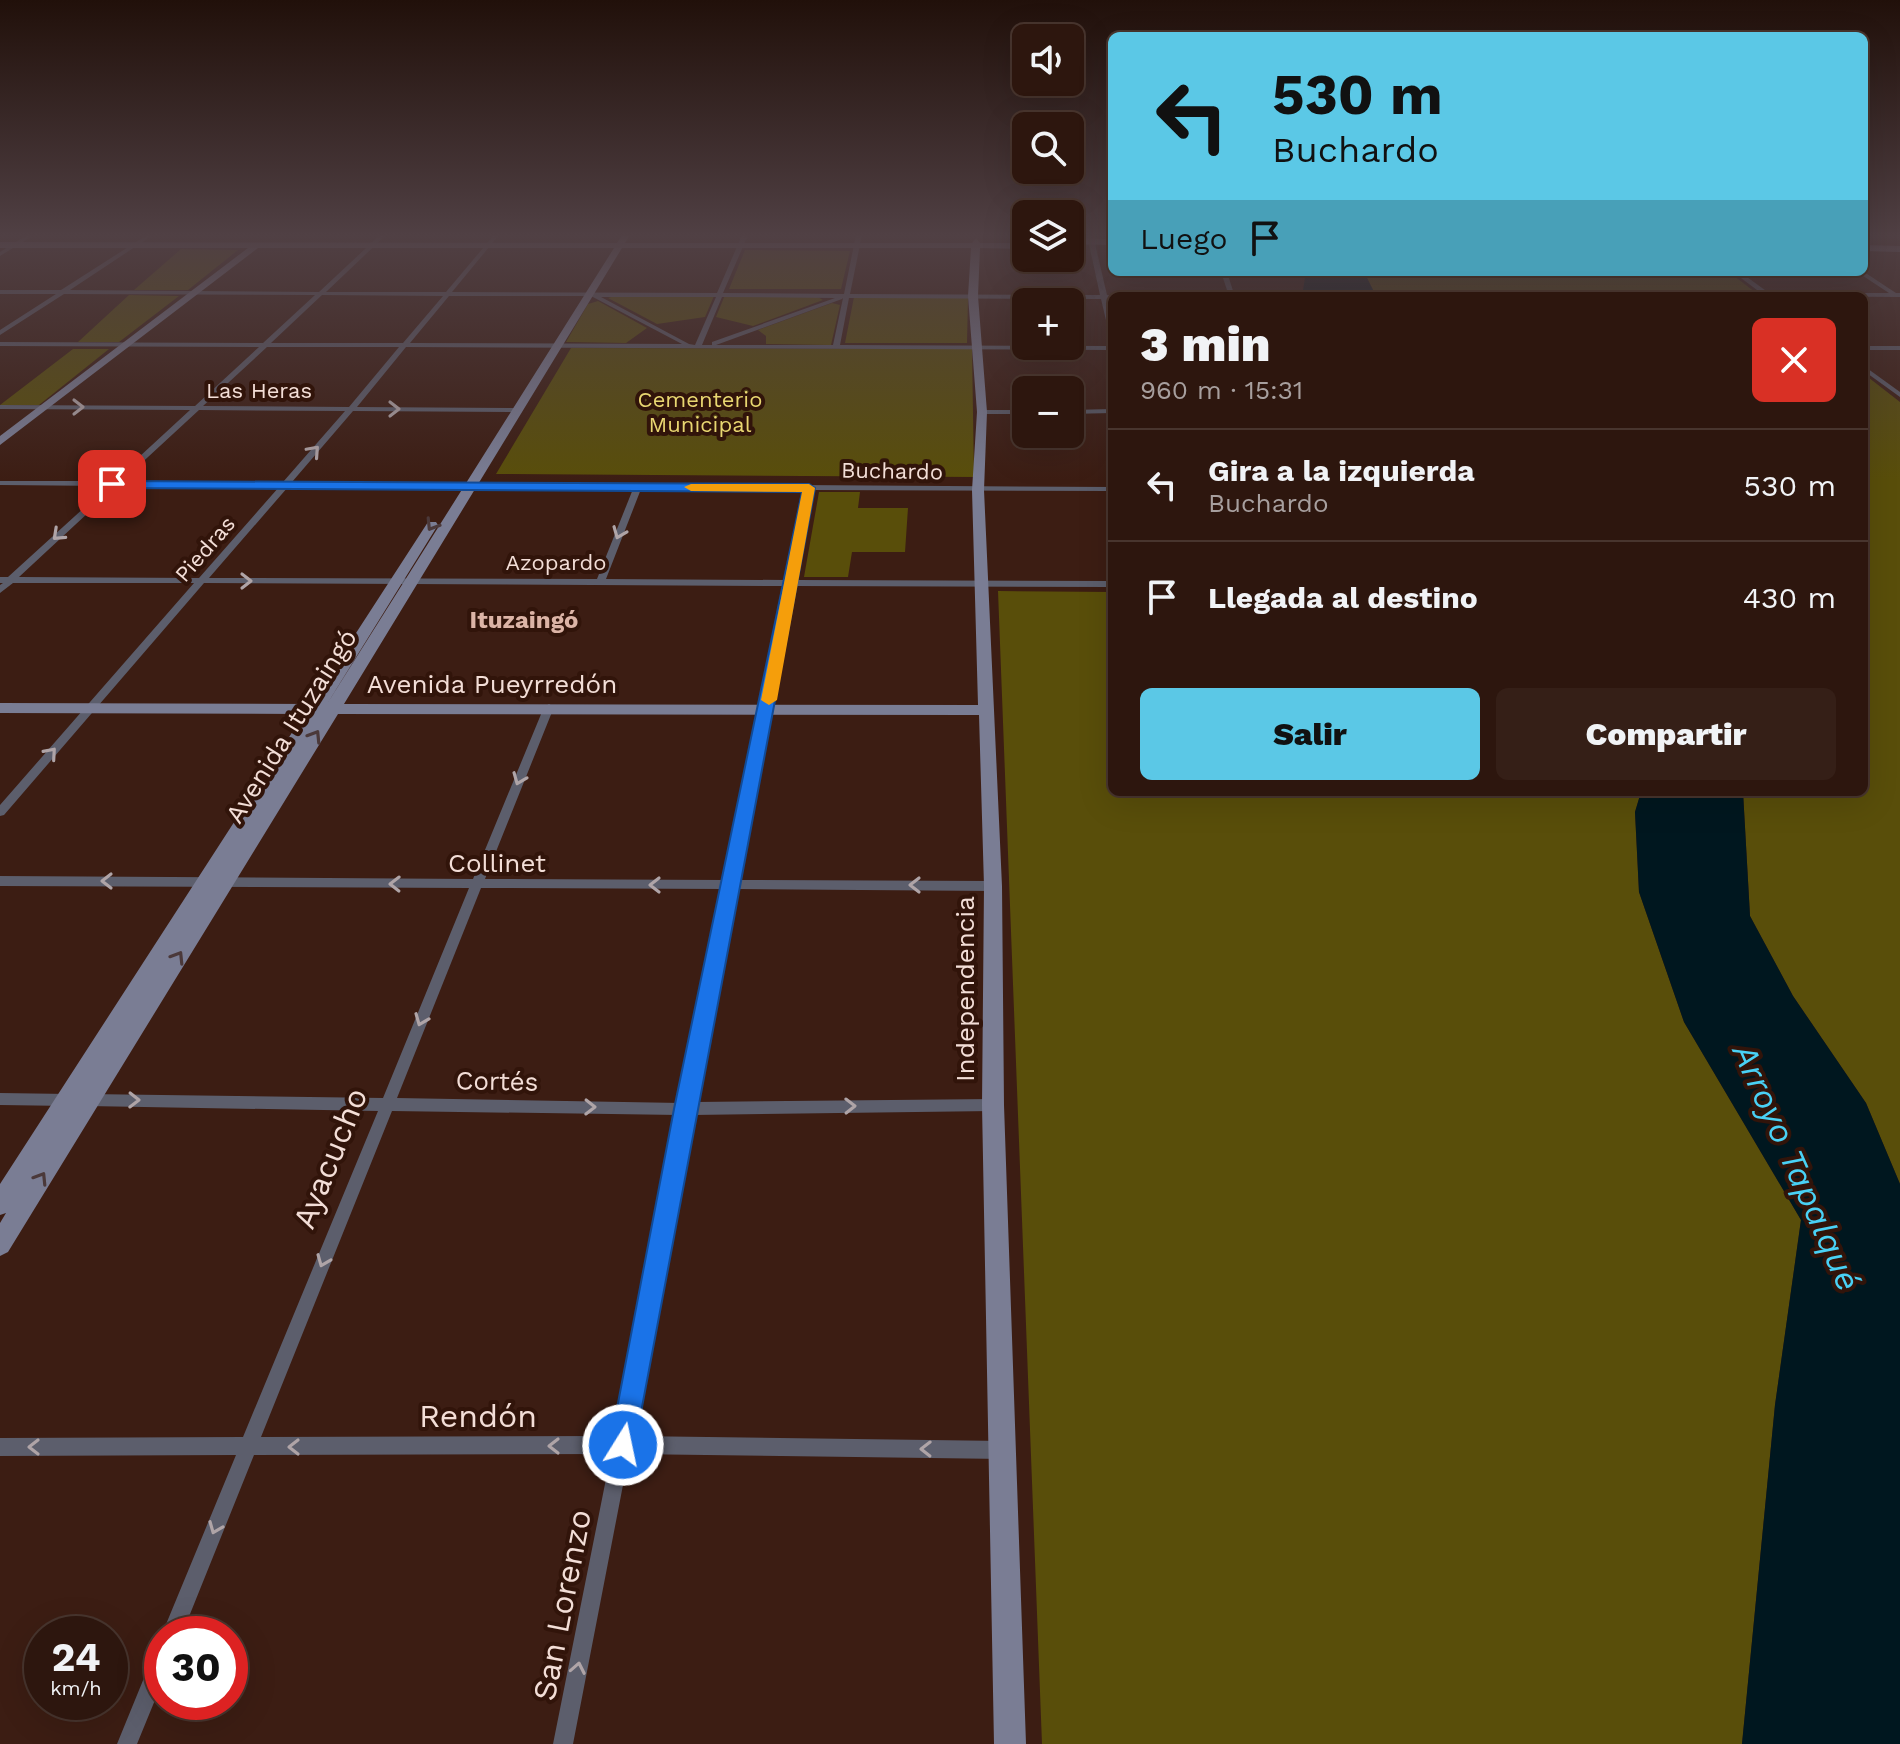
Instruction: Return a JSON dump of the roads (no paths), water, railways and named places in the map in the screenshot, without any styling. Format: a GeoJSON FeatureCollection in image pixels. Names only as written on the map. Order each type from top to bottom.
{"type":"FeatureCollection","features":[{"type":"Feature","properties":{"kind":"main road"},"geometry":{"type":"LineString","coordinates":[[0,442],[162,316]]}},
{"type":"Feature","properties":{"kind":"main road","name":"Avenida Ituzaingó"},"geometry":{"type":"LineString","coordinates":[[0,1244],[89,1100],[216,881],[570,316]]}},
{"type":"Feature","properties":{"kind":"main road","name":"Independencia"},"geometry":{"type":"LineString","coordinates":[[975,316],[982,412],[978,490],[993,886],[993,1105],[1010,1744]]}},
{"type":"Feature","properties":{"kind":"main road","name":"Avenida Pueyrredón"},"geometry":{"type":"LineString","coordinates":[[0,708],[768,707],[984,710]]}},
{"type":"Feature","properties":{"kind":"main road","name":"Avenida Ituzaingó"},"geometry":{"type":"LineString","coordinates":[[0,1204],[66,1100],[216,881]]}},
{"type":"Feature","properties":{"kind":"street"},"geometry":{"type":"LineString","coordinates":[[0,333],[26,316]]}},
{"type":"Feature","properties":{"kind":"street"},"geometry":{"type":"LineString","coordinates":[[0,590],[5,580],[293,316]]}},
{"type":"Feature","properties":{"kind":"street","name":"Piedras"},"geometry":{"type":"LineString","coordinates":[[0,812],[352,408],[427,316]]}},
{"type":"Feature","properties":{"kind":"street"},"geometry":{"type":"LineString","coordinates":[[635,316],[698,346],[784,316]]}},
{"type":"Feature","properties":{"kind":"street"},"geometry":{"type":"LineString","coordinates":[[698,346],[710,316]]}},
{"type":"Feature","properties":{"kind":"street"},"geometry":{"type":"LineString","coordinates":[[836,347],[842,316]]}},
{"type":"Feature","properties":{"kind":"street"},"geometry":{"type":"LineString","coordinates":[[0,344],[1108,348]]}},
{"type":"Feature","properties":{"kind":"street"},"geometry":{"type":"LineString","coordinates":[[1868,348],[1900,348]]}},
{"type":"Feature","properties":{"kind":"street"},"geometry":{"type":"LineString","coordinates":[[1868,371],[1900,395]]}},
{"type":"Feature","properties":{"kind":"street","name":"Las Heras"},"geometry":{"type":"LineString","coordinates":[[0,407],[512,410]]}},
{"type":"Feature","properties":{"kind":"street"},"geometry":{"type":"LineString","coordinates":[[1084,412],[1108,411]]}},
{"type":"Feature","properties":{"kind":"street"},"geometry":{"type":"LineString","coordinates":[[982,412],[1012,412]]}},
{"type":"Feature","properties":{"kind":"street","name":"Buchardo"},"geometry":{"type":"LineString","coordinates":[[0,483],[1108,489]]}},
{"type":"Feature","properties":{"kind":"street"},"geometry":{"type":"LineString","coordinates":[[601,580],[638,487]]}},
{"type":"Feature","properties":{"kind":"street","name":"San Lorenzo"},"geometry":{"type":"LineString","coordinates":[[563,1744],[809,488]]}},
{"type":"Feature","properties":{"kind":"street","name":"Azopardo"},"geometry":{"type":"LineString","coordinates":[[5,580],[1108,584]]}},
{"type":"Feature","properties":{"kind":"street","name":"Ayacucho"},"geometry":{"type":"LineString","coordinates":[[179,1616],[549,707]]}},
{"type":"Feature","properties":{"kind":"street","name":"Collinet"},"geometry":{"type":"LineString","coordinates":[[0,881],[993,886]]}},
{"type":"Feature","properties":{"kind":"street","name":"Cortés"},"geometry":{"type":"LineString","coordinates":[[0,1099],[685,1109],[993,1105]]}},
{"type":"Feature","properties":{"kind":"street","name":"Rendón"},"geometry":{"type":"LineString","coordinates":[[0,1447],[623,1445],[1004,1450]]}},
{"type":"Feature","properties":{"kind":"street"},"geometry":{"type":"LineString","coordinates":[[127,1744],[144,1702]]}},
{"type":"Feature","properties":{"kind":"water","name":"Arroyo Tapalqué"},"geometry":{"type":"Polygon","coordinates":[[[1640,796],[1743,796],[1750,916],[1793,996],[1866,1103],[1900,1184],[1900,1744],[1742,1744],[1775,1405],[1801,1220],[1684,1022],[1639,892],[1635,812],[1640,796]]]}},
{"type":"Feature","properties":{"kind":"district","name":"Ituzaingó"},"geometry":{"type":"Point","coordinates":[524,620]}},
{"type":"Feature","properties":{"kind":"park label","name":"Cementerio Municipal"},"geometry":{"type":"Point","coordinates":[700,412]}}]}
